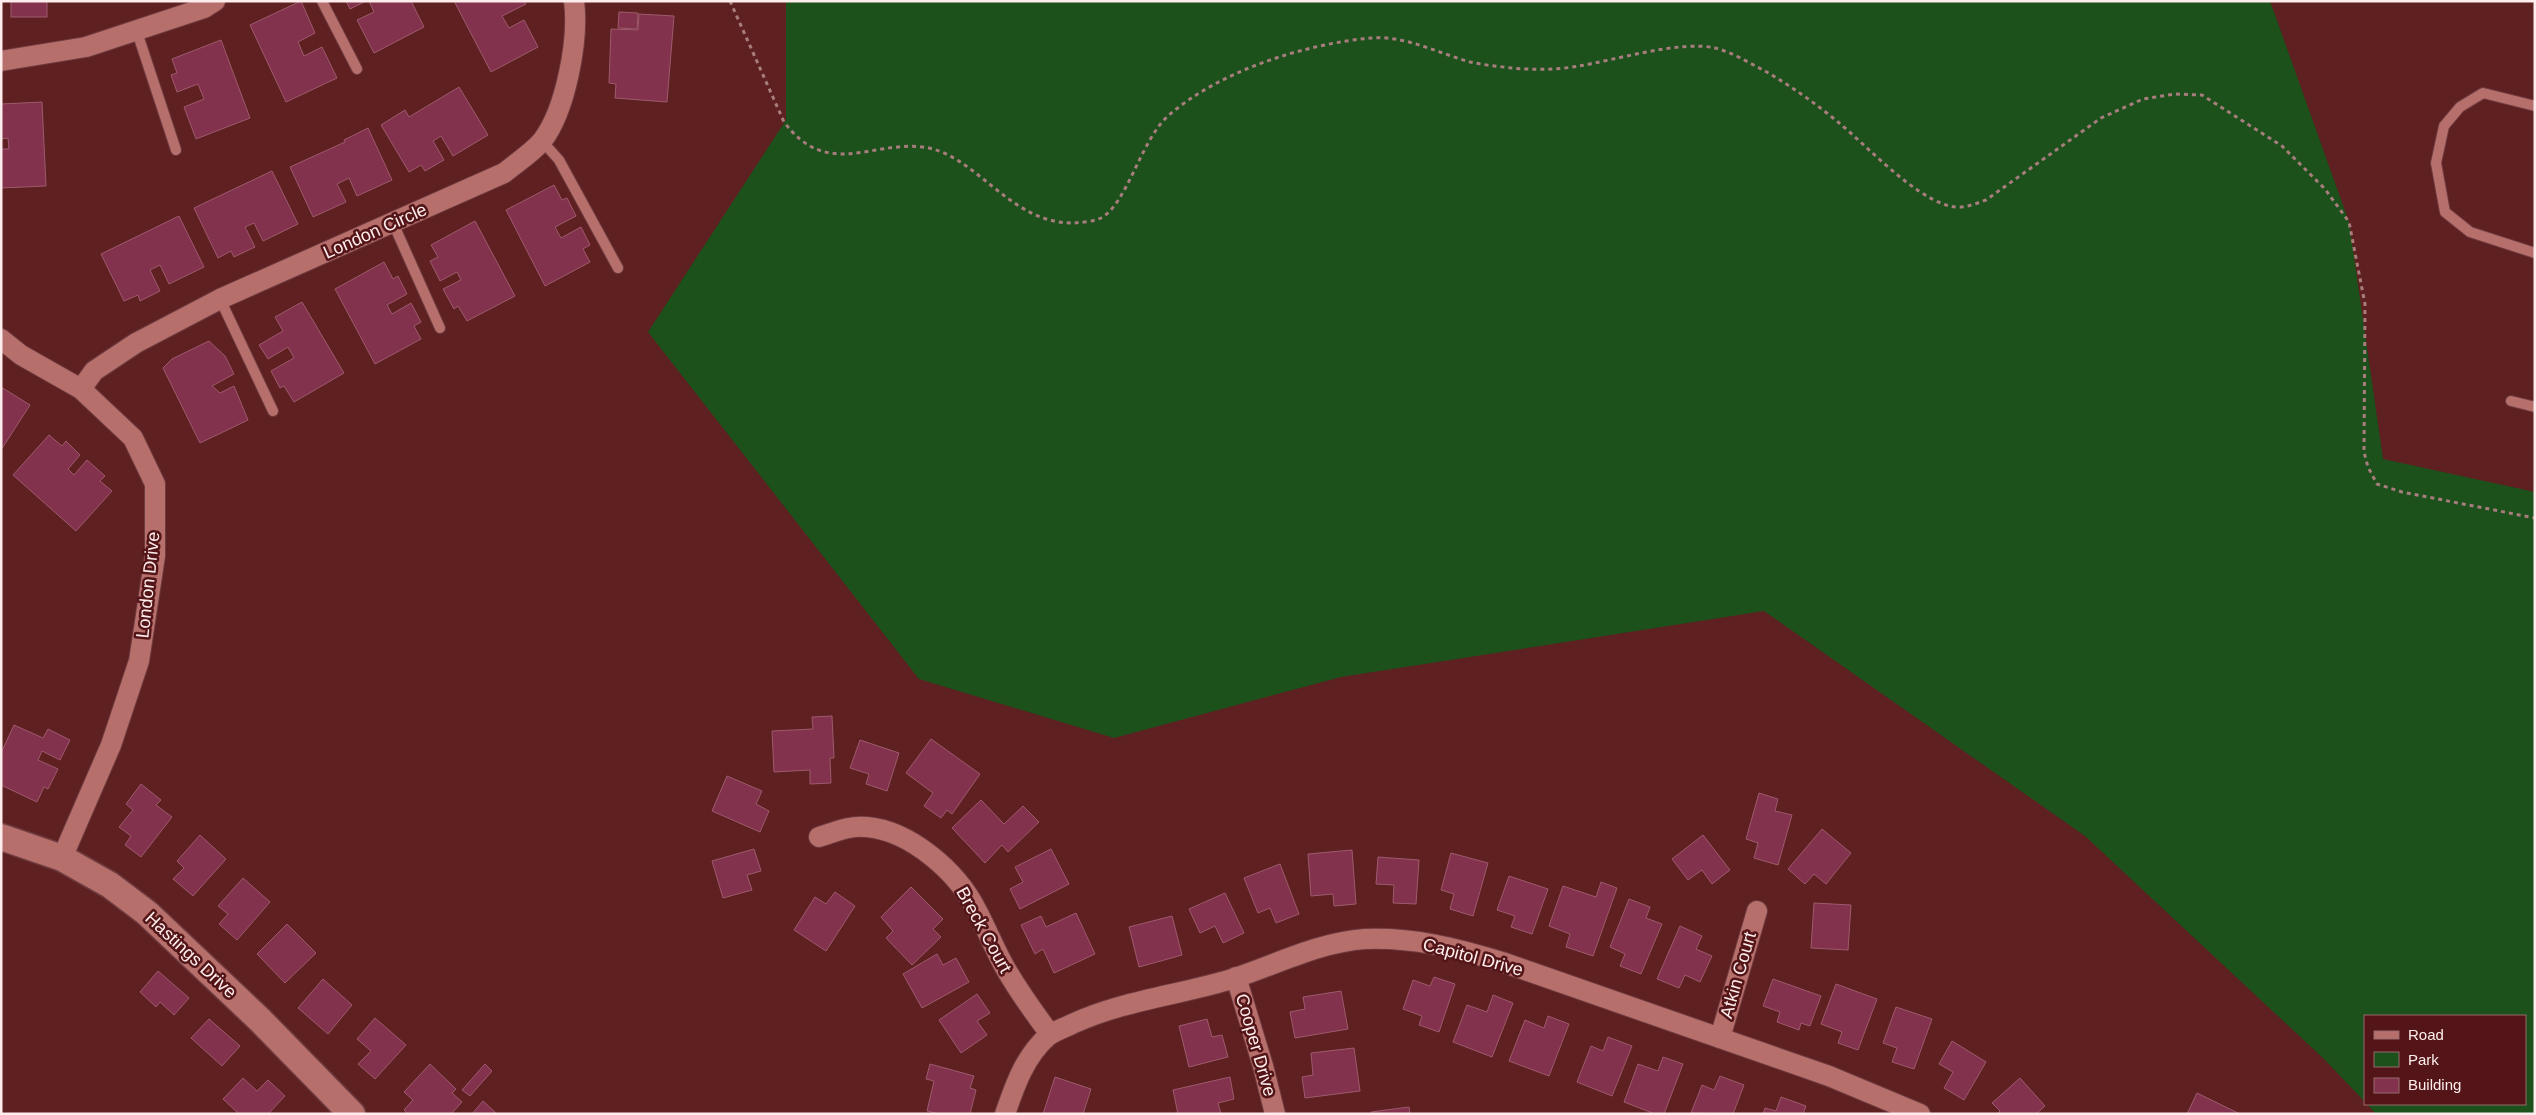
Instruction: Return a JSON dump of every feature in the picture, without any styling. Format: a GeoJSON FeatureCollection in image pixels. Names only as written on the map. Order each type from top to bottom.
{"type":"FeatureCollection","features":[{"type":"Feature","properties":{"kind":"street"},"geometry":{"type":"LineString","coordinates":[[1,61],[86,47],[204,8],[214,1]]}},
{"type":"Feature","properties":{"kind":"street","name":"London Circle"},"geometry":{"type":"LineString","coordinates":[[81,389],[94,371],[136,344],[220,299],[504,173],[542,141],[563,101],[577,21],[574,1]]}},
{"type":"Feature","properties":{"kind":"street","name":"London Drive"},"geometry":{"type":"LineString","coordinates":[[1,339],[21,354],[81,389],[133,438],[154,484],[155,556],[139,661],[111,745],[62,858]]}},
{"type":"Feature","properties":{"kind":"street","name":"Breck Court"},"geometry":{"type":"LineString","coordinates":[[819,838],[846,828],[867,827],[890,832],[924,850],[946,868],[953,874],[976,908],[1006,970],[1050,1034]]}},
{"type":"Feature","properties":{"kind":"street","name":"Hastings Drive"},"geometry":{"type":"LineString","coordinates":[[1,837],[62,858],[110,886],[147,913],[260,1020],[352,1114]]}},
{"type":"Feature","properties":{"kind":"street","name":"Atkin Court"},"geometry":{"type":"LineString","coordinates":[[1720,1038],[1757,911]]}},
{"type":"Feature","properties":{"kind":"street","name":"Capitol Drive"},"geometry":{"type":"LineString","coordinates":[[1004,1114],[1017,1078],[1036,1048],[1050,1034],[1090,1016],[1137,1001],[1187,991],[1236,977],[1300,953],[1363,939],[1403,939],[1448,946],[1502,962],[1829,1076],[1920,1114]]}},
{"type":"Feature","properties":{"kind":"street","name":"Cooper Drive"},"geometry":{"type":"LineString","coordinates":[[1236,977],[1264,1066],[1275,1114]]}},
{"type":"Feature","properties":{"kind":"lane"},"geometry":{"type":"LineString","coordinates":[[322,1],[357,69]]}},
{"type":"Feature","properties":{"kind":"lane"},"geometry":{"type":"LineString","coordinates":[[136,30],[176,150]]}},
{"type":"Feature","properties":{"kind":"lane"},"geometry":{"type":"LineString","coordinates":[[2535,106],[2483,93],[2460,107],[2444,126],[2436,164],[2445,212],[2470,232],[2535,253]]}},
{"type":"Feature","properties":{"kind":"lane"},"geometry":{"type":"LineString","coordinates":[[542,141],[559,160],[618,268]]}},
{"type":"Feature","properties":{"kind":"lane"},"geometry":{"type":"LineString","coordinates":[[393,223],[440,328]]}},
{"type":"Feature","properties":{"kind":"lane"},"geometry":{"type":"LineString","coordinates":[[220,299],[273,411]]}},
{"type":"Feature","properties":{"kind":"lane"},"geometry":{"type":"LineString","coordinates":[[2511,401],[2535,407]]}},
{"type":"Feature","properties":{"kind":"path"},"geometry":{"type":"LineString","coordinates":[[730,1],[784,122],[792,132],[812,147],[826,153],[845,155],[864,154],[894,147],[934,148],[958,160],[1009,201],[1036,214],[1069,223],[1100,218],[1113,207],[1143,150],[1165,118],[1190,99],[1256,65],[1354,40],[1387,36],[1474,63],[1547,69],[1576,67],[1694,46],[1716,48],[1753,65],[1802,94],[1924,194],[1949,207],[1966,208],[1986,200],[2101,118],[2143,99],[2175,94],[2202,95],[2282,146],[2325,189],[2349,222],[2365,304],[2364,452],[2368,467],[2377,484],[2402,492],[2535,518]]}},
{"type":"Feature","properties":{"kind":"green space"},"geometry":{"type":"Polygon","coordinates":[[[786,1],[2270,1],[2349,222],[2383,459],[2535,492],[2535,1114],[2376,1114],[2368,1105],[2526,1105],[2526,1015],[2364,1015],[2364,1101],[2325,1060],[2085,836],[1764,611],[1341,677],[1114,738],[919,679],[648,332],[786,120],[786,1]]]}},
{"type":"Feature","properties":{"kind":"building"},"geometry":{"type":"Polygon","coordinates":[[[11,1],[47,1],[47,17],[11,17],[11,1]]]}},
{"type":"Feature","properties":{"kind":"building"},"geometry":{"type":"Polygon","coordinates":[[[301,1],[315,33],[298,42],[304,56],[322,47],[337,78],[286,102],[250,25],[301,1]]]}},
{"type":"Feature","properties":{"kind":"building"},"geometry":{"type":"Polygon","coordinates":[[[346,1],[366,1],[350,9],[346,1]]]}},
{"type":"Feature","properties":{"kind":"building"},"geometry":{"type":"Polygon","coordinates":[[[369,1],[411,1],[424,27],[374,53],[357,20],[374,12],[369,1]]]}},
{"type":"Feature","properties":{"kind":"building"},"geometry":{"type":"Polygon","coordinates":[[[454,1],[524,1],[526,4],[502,16],[509,28],[524,20],[538,47],[491,72],[454,1]]]}},
{"type":"Feature","properties":{"kind":"building"},"geometry":{"type":"Polygon","coordinates":[[[619,12],[638,13],[637,29],[618,28],[619,12]]]}},
{"type":"Feature","properties":{"kind":"building"},"geometry":{"type":"Polygon","coordinates":[[[639,14],[674,16],[667,102],[615,98],[616,84],[609,83],[611,29],[638,30],[639,14]]]}},
{"type":"Feature","properties":{"kind":"building"},"geometry":{"type":"Polygon","coordinates":[[[221,40],[250,118],[196,139],[184,107],[204,99],[198,84],[177,92],[171,75],[177,73],[172,59],[221,40]]]}},
{"type":"Feature","properties":{"kind":"building"},"geometry":{"type":"Polygon","coordinates":[[[459,87],[488,135],[453,156],[441,136],[433,141],[444,160],[425,171],[421,165],[409,172],[381,125],[405,110],[409,117],[459,87]]]}},
{"type":"Feature","properties":{"kind":"building"},"geometry":{"type":"Polygon","coordinates":[[[42,102],[46,186],[1,188],[1,149],[9,149],[8,138],[1,139],[1,104],[42,102]]]}},
{"type":"Feature","properties":{"kind":"building"},"geometry":{"type":"Polygon","coordinates":[[[368,128],[392,180],[357,196],[349,178],[337,184],[346,202],[313,217],[290,167],[345,142],[344,140],[368,128]]]}},
{"type":"Feature","properties":{"kind":"building"},"geometry":{"type":"Polygon","coordinates":[[[272,171],[298,224],[263,241],[254,223],[245,227],[255,247],[234,257],[231,251],[218,258],[194,208],[272,171]]]}},
{"type":"Feature","properties":{"kind":"building"},"geometry":{"type":"Polygon","coordinates":[[[554,185],[562,200],[567,198],[576,216],[555,227],[561,238],[581,227],[590,245],[583,249],[590,262],[545,286],[506,210],[554,185]]]}},
{"type":"Feature","properties":{"kind":"building"},"geometry":{"type":"Polygon","coordinates":[[[179,216],[204,267],[169,284],[160,265],[150,270],[160,291],[140,301],[138,295],[124,301],[101,254],[179,216]]]}},
{"type":"Feature","properties":{"kind":"building"},"geometry":{"type":"Polygon","coordinates":[[[475,221],[515,296],[467,321],[458,306],[454,309],[443,289],[461,280],[457,272],[440,281],[430,261],[438,257],[431,245],[475,221]]]}},
{"type":"Feature","properties":{"kind":"building"},"geometry":{"type":"Polygon","coordinates":[[[384,262],[393,279],[398,276],[407,294],[387,305],[392,314],[411,303],[421,322],[414,326],[421,339],[375,364],[335,289],[384,262]]]}},
{"type":"Feature","properties":{"kind":"building"},"geometry":{"type":"Polygon","coordinates":[[[302,302],[344,373],[294,402],[284,386],[280,388],[271,371],[294,358],[288,347],[268,359],[259,345],[283,331],[275,317],[302,302]]]}},
{"type":"Feature","properties":{"kind":"building"},"geometry":{"type":"Polygon","coordinates":[[[209,341],[225,356],[234,374],[212,386],[220,393],[234,386],[248,420],[200,443],[163,368],[172,359],[209,341]]]}},
{"type":"Feature","properties":{"kind":"building"},"geometry":{"type":"Polygon","coordinates":[[[1,387],[30,405],[1,450],[1,387]]]}},
{"type":"Feature","properties":{"kind":"building"},"geometry":{"type":"Polygon","coordinates":[[[49,435],[62,446],[66,441],[80,455],[68,469],[74,475],[87,460],[105,476],[100,481],[112,491],[76,531],[13,475],[49,435]]]}},
{"type":"Feature","properties":{"kind":"building"},"geometry":{"type":"Polygon","coordinates":[[[832,716],[834,758],[830,758],[831,783],[810,784],[810,770],[774,772],[772,731],[813,729],[812,717],[832,716]]]}},
{"type":"Feature","properties":{"kind":"building"},"geometry":{"type":"Polygon","coordinates":[[[14,725],[43,738],[48,729],[70,740],[60,760],[42,751],[38,760],[58,769],[48,789],[44,787],[37,802],[1,785],[1,753],[14,725]]]}},
{"type":"Feature","properties":{"kind":"building"},"geometry":{"type":"Polygon","coordinates":[[[931,739],[980,774],[952,814],[947,810],[941,818],[924,806],[933,793],[906,773],[931,739]]]}},
{"type":"Feature","properties":{"kind":"building"},"geometry":{"type":"Polygon","coordinates":[[[860,740],[899,753],[887,791],[866,784],[869,774],[850,768],[860,740]]]}},
{"type":"Feature","properties":{"kind":"building"},"geometry":{"type":"Polygon","coordinates":[[[727,776],[762,791],[756,804],[769,811],[760,832],[712,811],[727,776]]]}},
{"type":"Feature","properties":{"kind":"building"},"geometry":{"type":"Polygon","coordinates":[[[141,784],[161,800],[156,805],[172,817],[141,857],[125,845],[131,836],[119,827],[133,810],[126,804],[141,784]]]}},
{"type":"Feature","properties":{"kind":"building"},"geometry":{"type":"Polygon","coordinates":[[[1759,793],[1778,799],[1775,811],[1792,815],[1778,865],[1754,858],[1758,843],[1746,839],[1759,793]]]}},
{"type":"Feature","properties":{"kind":"building"},"geometry":{"type":"Polygon","coordinates":[[[981,800],[1004,824],[1023,806],[1039,822],[1008,852],[1002,845],[985,863],[952,828],[981,800]]]}},
{"type":"Feature","properties":{"kind":"building"},"geometry":{"type":"Polygon","coordinates":[[[1822,829],[1851,853],[1826,884],[1814,874],[1805,884],[1788,869],[1822,829]]]}},
{"type":"Feature","properties":{"kind":"building"},"geometry":{"type":"Polygon","coordinates":[[[200,835],[226,859],[193,896],[173,879],[184,868],[177,861],[200,835]]]}},
{"type":"Feature","properties":{"kind":"building"},"geometry":{"type":"Polygon","coordinates":[[[1703,835],[1730,870],[1712,884],[1702,870],[1688,880],[1672,859],[1703,835]]]}},
{"type":"Feature","properties":{"kind":"building"},"geometry":{"type":"Polygon","coordinates":[[[754,849],[761,871],[747,875],[752,890],[723,898],[712,861],[754,849]]]}},
{"type":"Feature","properties":{"kind":"building"},"geometry":{"type":"Polygon","coordinates":[[[1051,849],[1069,884],[1020,909],[1010,889],[1023,882],[1015,867],[1051,849]]]}},
{"type":"Feature","properties":{"kind":"building"},"geometry":{"type":"Polygon","coordinates":[[[1352,850],[1356,904],[1334,906],[1333,894],[1311,896],[1308,854],[1352,850]]]}},
{"type":"Feature","properties":{"kind":"building"},"geometry":{"type":"Polygon","coordinates":[[[1451,853],[1488,863],[1473,916],[1450,909],[1454,894],[1441,890],[1451,853]]]}},
{"type":"Feature","properties":{"kind":"building"},"geometry":{"type":"Polygon","coordinates":[[[1378,857],[1419,860],[1416,904],[1393,903],[1394,885],[1376,884],[1378,857]]]}},
{"type":"Feature","properties":{"kind":"building"},"geometry":{"type":"Polygon","coordinates":[[[1280,864],[1299,914],[1276,923],[1270,908],[1258,913],[1244,878],[1280,864]]]}},
{"type":"Feature","properties":{"kind":"building"},"geometry":{"type":"Polygon","coordinates":[[[1509,876],[1548,889],[1532,934],[1511,927],[1515,916],[1497,910],[1509,876]]]}},
{"type":"Feature","properties":{"kind":"building"},"geometry":{"type":"Polygon","coordinates":[[[243,878],[270,902],[237,940],[219,924],[228,914],[218,906],[243,878]]]}},
{"type":"Feature","properties":{"kind":"building"},"geometry":{"type":"Polygon","coordinates":[[[1601,882],[1617,888],[1593,956],[1566,947],[1570,934],[1549,926],[1563,886],[1596,897],[1601,882]]]}},
{"type":"Feature","properties":{"kind":"building"},"geometry":{"type":"Polygon","coordinates":[[[911,887],[943,919],[933,929],[941,937],[912,965],[886,938],[893,931],[881,917],[911,887]]]}},
{"type":"Feature","properties":{"kind":"building"},"geometry":{"type":"Polygon","coordinates":[[[835,892],[855,906],[826,951],[794,930],[815,897],[826,904],[835,892]]]}},
{"type":"Feature","properties":{"kind":"building"},"geometry":{"type":"Polygon","coordinates":[[[1225,893],[1244,933],[1223,943],[1215,926],[1200,933],[1189,909],[1225,893]]]}},
{"type":"Feature","properties":{"kind":"building"},"geometry":{"type":"Polygon","coordinates":[[[1629,899],[1650,907],[1646,918],[1662,924],[1641,974],[1620,966],[1625,954],[1610,947],[1629,899]]]}},
{"type":"Feature","properties":{"kind":"building"},"geometry":{"type":"Polygon","coordinates":[[[1814,903],[1851,905],[1848,950],[1811,948],[1814,903]]]}},
{"type":"Feature","properties":{"kind":"building"},"geometry":{"type":"Polygon","coordinates":[[[1076,913],[1095,954],[1054,973],[1043,949],[1035,954],[1021,925],[1041,916],[1046,927],[1076,913]]]}},
{"type":"Feature","properties":{"kind":"building"},"geometry":{"type":"Polygon","coordinates":[[[1172,916],[1182,955],[1139,967],[1129,927],[1172,916]]]}},
{"type":"Feature","properties":{"kind":"building"},"geometry":{"type":"Polygon","coordinates":[[[287,924],[316,953],[285,983],[257,954],[287,924]]]}},
{"type":"Feature","properties":{"kind":"building"},"geometry":{"type":"Polygon","coordinates":[[[1680,926],[1702,936],[1696,949],[1712,956],[1700,982],[1685,975],[1679,988],[1657,979],[1680,926]]]}},
{"type":"Feature","properties":{"kind":"building"},"geometry":{"type":"Polygon","coordinates":[[[937,954],[943,965],[956,958],[969,982],[922,1008],[903,974],[937,954]]]}},
{"type":"Feature","properties":{"kind":"building"},"geometry":{"type":"Polygon","coordinates":[[[158,971],[189,998],[174,1015],[160,1002],[156,1007],[140,992],[158,971]]]}},
{"type":"Feature","properties":{"kind":"building"},"geometry":{"type":"Polygon","coordinates":[[[1434,977],[1455,984],[1439,1032],[1419,1025],[1422,1016],[1403,1009],[1413,980],[1430,986],[1434,977]]]}},
{"type":"Feature","properties":{"kind":"building"},"geometry":{"type":"Polygon","coordinates":[[[323,979],[352,1005],[328,1034],[298,1008],[323,979]]]}},
{"type":"Feature","properties":{"kind":"building"},"geometry":{"type":"Polygon","coordinates":[[[1773,979],[1821,996],[1810,1026],[1801,1023],[1799,1030],[1777,1022],[1780,1012],[1763,1006],[1773,979]]]}},
{"type":"Feature","properties":{"kind":"building"},"geometry":{"type":"Polygon","coordinates":[[[1836,984],[1877,999],[1858,1050],[1838,1043],[1842,1032],[1821,1024],[1836,984]]]}},
{"type":"Feature","properties":{"kind":"building"},"geometry":{"type":"Polygon","coordinates":[[[1341,991],[1348,1029],[1295,1038],[1290,1012],[1305,1009],[1303,997],[1341,991]]]}},
{"type":"Feature","properties":{"kind":"building"},"geometry":{"type":"Polygon","coordinates":[[[977,994],[990,1013],[977,1021],[987,1035],[961,1053],[939,1020],[977,994]]]}},
{"type":"Feature","properties":{"kind":"building"},"geometry":{"type":"Polygon","coordinates":[[[1493,995],[1513,1003],[1492,1057],[1453,1042],[1467,1005],[1487,1012],[1493,995]]]}},
{"type":"Feature","properties":{"kind":"building"},"geometry":{"type":"Polygon","coordinates":[[[1896,1007],[1932,1019],[1914,1069],[1892,1062],[1897,1048],[1883,1043],[1896,1007]]]}},
{"type":"Feature","properties":{"kind":"building"},"geometry":{"type":"Polygon","coordinates":[[[1548,1016],[1569,1024],[1549,1076],[1509,1061],[1525,1020],[1544,1028],[1548,1016]]]}},
{"type":"Feature","properties":{"kind":"building"},"geometry":{"type":"Polygon","coordinates":[[[375,1018],[406,1045],[375,1079],[358,1064],[371,1051],[357,1039],[375,1018]]]}},
{"type":"Feature","properties":{"kind":"building"},"geometry":{"type":"Polygon","coordinates":[[[209,1019],[240,1046],[222,1066],[191,1038],[209,1019]]]}},
{"type":"Feature","properties":{"kind":"building"},"geometry":{"type":"Polygon","coordinates":[[[1207,1019],[1212,1037],[1222,1035],[1228,1057],[1189,1067],[1179,1026],[1207,1019]]]}},
{"type":"Feature","properties":{"kind":"building"},"geometry":{"type":"Polygon","coordinates":[[[1608,1037],[1632,1046],[1612,1096],[1577,1082],[1591,1046],[1603,1051],[1608,1037]]]}},
{"type":"Feature","properties":{"kind":"building"},"geometry":{"type":"Polygon","coordinates":[[[1952,1041],[1986,1062],[1964,1100],[1944,1088],[1953,1072],[1939,1064],[1952,1041]]]}},
{"type":"Feature","properties":{"kind":"building"},"geometry":{"type":"Polygon","coordinates":[[[1354,1048],[1360,1091],[1305,1098],[1302,1077],[1313,1075],[1311,1053],[1354,1048]]]}},
{"type":"Feature","properties":{"kind":"building"},"geometry":{"type":"Polygon","coordinates":[[[1663,1057],[1683,1064],[1664,1114],[1655,1114],[1624,1102],[1638,1064],[1658,1071],[1663,1057]]]}},
{"type":"Feature","properties":{"kind":"building"},"geometry":{"type":"Polygon","coordinates":[[[430,1064],[456,1089],[452,1093],[462,1102],[451,1114],[408,1114],[404,1110],[413,1100],[404,1092],[430,1064]]]}},
{"type":"Feature","properties":{"kind":"building"},"geometry":{"type":"Polygon","coordinates":[[[485,1064],[492,1071],[470,1096],[462,1090],[485,1064]]]}},
{"type":"Feature","properties":{"kind":"building"},"geometry":{"type":"Polygon","coordinates":[[[930,1064],[974,1076],[970,1088],[976,1090],[970,1114],[939,1114],[927,1111],[934,1081],[926,1079],[930,1064]]]}},
{"type":"Feature","properties":{"kind":"building"},"geometry":{"type":"Polygon","coordinates":[[[1720,1076],[1744,1085],[1733,1114],[1691,1113],[1702,1085],[1714,1090],[1720,1076]]]}},
{"type":"Feature","properties":{"kind":"building"},"geometry":{"type":"Polygon","coordinates":[[[1055,1077],[1091,1089],[1083,1114],[1043,1114],[1055,1077]]]}},
{"type":"Feature","properties":{"kind":"building"},"geometry":{"type":"Polygon","coordinates":[[[1230,1077],[1234,1099],[1218,1103],[1221,1114],[1178,1114],[1173,1090],[1230,1077]]]}},
{"type":"Feature","properties":{"kind":"building"},"geometry":{"type":"Polygon","coordinates":[[[243,1078],[257,1091],[268,1080],[285,1096],[268,1114],[239,1114],[223,1099],[243,1078]]]}},
{"type":"Feature","properties":{"kind":"building"},"geometry":{"type":"Polygon","coordinates":[[[2020,1078],[2045,1106],[2036,1114],[1997,1114],[2000,1111],[1992,1103],[2020,1078]]]}},
{"type":"Feature","properties":{"kind":"building"},"geometry":{"type":"Polygon","coordinates":[[[2197,1093],[2240,1114],[2187,1114],[2197,1093]]]}},
{"type":"Feature","properties":{"kind":"building"},"geometry":{"type":"Polygon","coordinates":[[[1781,1097],[1806,1106],[1803,1114],[1763,1114],[1765,1108],[1776,1111],[1781,1097]]]}},
{"type":"Feature","properties":{"kind":"building"},"geometry":{"type":"Polygon","coordinates":[[[483,1101],[497,1114],[472,1114],[483,1101]]]}},
{"type":"Feature","properties":{"kind":"building"},"geometry":{"type":"Polygon","coordinates":[[[1409,1107],[1410,1114],[1371,1114],[1371,1112],[1409,1107]]]}}]}
